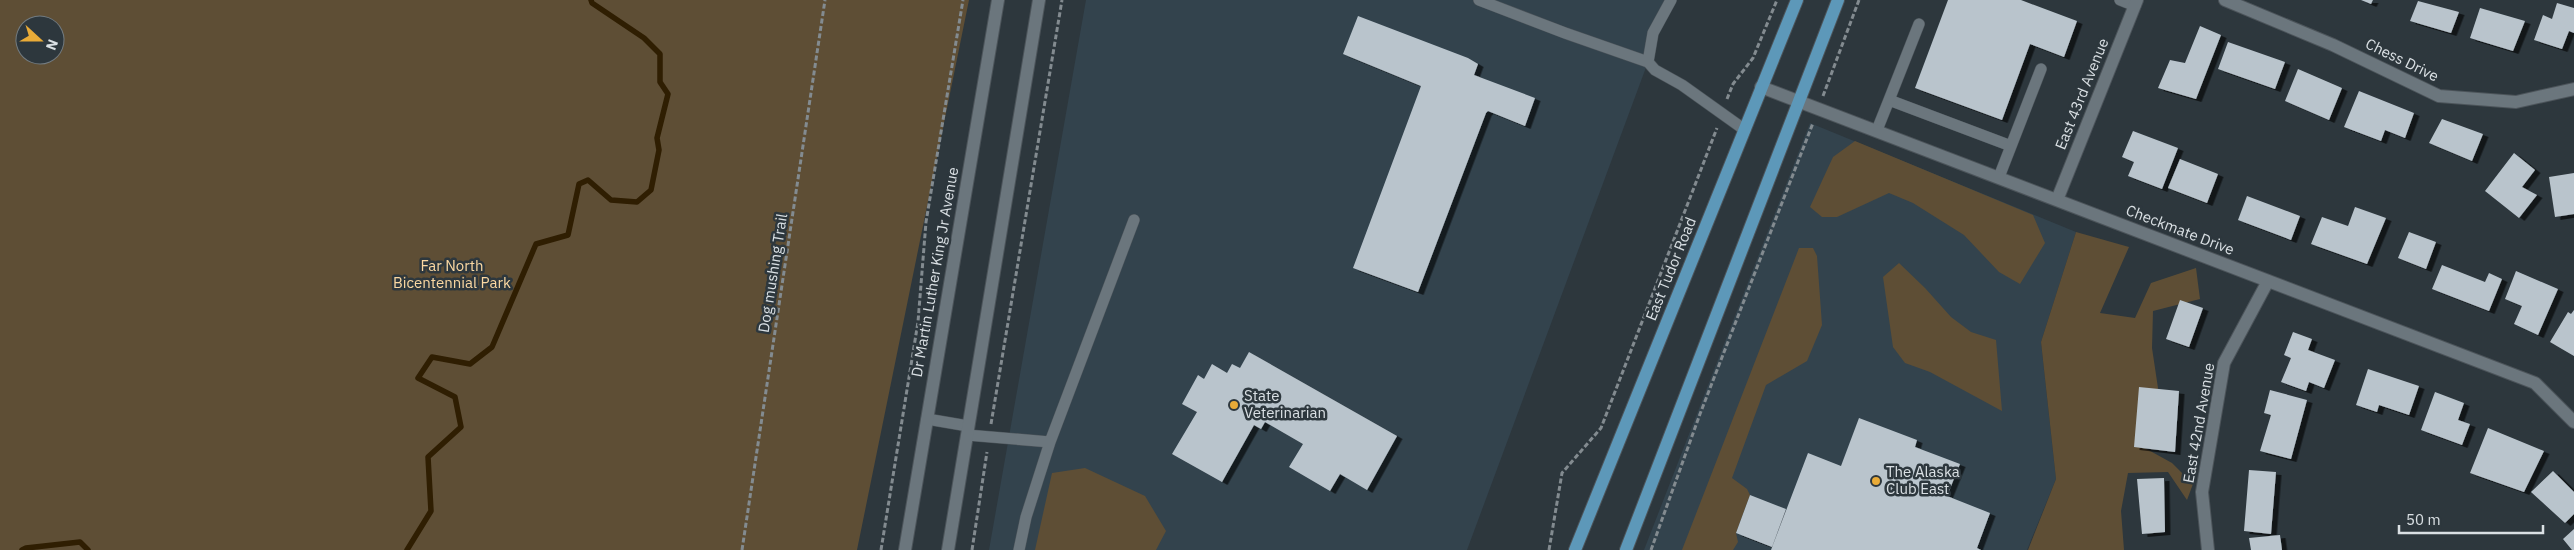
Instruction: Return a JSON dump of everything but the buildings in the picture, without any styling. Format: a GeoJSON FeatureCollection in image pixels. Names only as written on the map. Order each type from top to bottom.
{"type":"FeatureCollection","features":[{"type":"Feature","properties":{"kind":"main road","name":"East Tudor Road"},"geometry":{"type":"LineString","coordinates":[[1575,550],[1796,0]]}},
{"type":"Feature","properties":{"kind":"main road"},"geometry":{"type":"LineString","coordinates":[[1626,550],[1838,0]]}},
{"type":"Feature","properties":{"kind":"street","name":"Dr Martin Luther King Jr Avenue"},"geometry":{"type":"LineString","coordinates":[[906,550],[998,0]]}},
{"type":"Feature","properties":{"kind":"street"},"geometry":{"type":"LineString","coordinates":[[948,550],[1039,0]]}},
{"type":"Feature","properties":{"kind":"street","name":"Chess Drive"},"geometry":{"type":"LineString","coordinates":[[2225,0],[2333,45],[2439,96],[2516,102],[2574,89]]}},
{"type":"Feature","properties":{"kind":"street","name":"East 43rd Avenue"},"geometry":{"type":"LineString","coordinates":[[2057,200],[2136,3]]}},
{"type":"Feature","properties":{"kind":"street","name":"Checkmate Drive"},"geometry":{"type":"LineString","coordinates":[[1761,87],[1999,176],[2535,383],[2574,422]]}},
{"type":"Feature","properties":{"kind":"street","name":"East 42nd Avenue"},"geometry":{"type":"LineString","coordinates":[[2208,550],[2202,492],[2224,363],[2268,281]]}},
{"type":"Feature","properties":{"kind":"lane"},"geometry":{"type":"LineString","coordinates":[[1479,0],[1648,62],[1655,70],[1682,85],[1745,130]]}},
{"type":"Feature","properties":{"kind":"lane"},"geometry":{"type":"LineString","coordinates":[[1648,62],[1653,33],[1671,0]]}},
{"type":"Feature","properties":{"kind":"lane"},"geometry":{"type":"LineString","coordinates":[[2120,0],[2136,3]]}},
{"type":"Feature","properties":{"kind":"lane"},"geometry":{"type":"LineString","coordinates":[[1877,130],[1919,24]]}},
{"type":"Feature","properties":{"kind":"lane"},"geometry":{"type":"LineString","coordinates":[[1999,176],[2041,69]]}},
{"type":"Feature","properties":{"kind":"lane"},"geometry":{"type":"LineString","coordinates":[[1889,100],[2011,146]]}},
{"type":"Feature","properties":{"kind":"lane"},"geometry":{"type":"LineString","coordinates":[[1019,550],[1026,517],[1050,442],[1134,220]]}},
{"type":"Feature","properties":{"kind":"lane"},"geometry":{"type":"LineString","coordinates":[[927,419],[989,437],[1050,442]]}},
{"type":"Feature","properties":{"kind":"path","name":"Dog mushing Trail"},"geometry":{"type":"LineString","coordinates":[[742,550],[825,0]]}},
{"type":"Feature","properties":{"kind":"path"},"geometry":{"type":"LineString","coordinates":[[880,550],[918,322],[926,222],[963,0]]}},
{"type":"Feature","properties":{"kind":"path"},"geometry":{"type":"LineString","coordinates":[[972,550],[1062,0]]}},
{"type":"Feature","properties":{"kind":"path"},"geometry":{"type":"LineString","coordinates":[[1549,550],[1562,474],[1601,428],[1733,84],[1754,58],[1777,0]]}},
{"type":"Feature","properties":{"kind":"path"},"geometry":{"type":"LineString","coordinates":[[1652,550],[1700,414],[1859,0]]}},
{"type":"Feature","properties":{"kind":"shaded area"},"geometry":{"type":"Polygon","coordinates":[[[1086,0],[1671,0],[1467,550],[989,550],[1086,0]]]}},
{"type":"Feature","properties":{"kind":"shaded area"},"geometry":{"type":"Polygon","coordinates":[[[1810,123],[2076,232],[2041,342],[2056,479],[2027,550],[1644,550],[1810,123]]]}},
{"type":"Feature","properties":{"kind":"green space","name":"Far North Bicentennial Park"},"geometry":{"type":"Polygon","coordinates":[[[0,0],[969,0],[857,550],[0,550],[0,0]]]}},
{"type":"Feature","properties":{"kind":"green space"},"geometry":{"type":"Polygon","coordinates":[[[1855,141],[2033,215],[2045,243],[2020,284],[1999,272],[1964,235],[1913,203],[1889,193],[1837,217],[1822,217],[1810,207],[1833,157],[1855,141]]]}},
{"type":"Feature","properties":{"kind":"green space"},"geometry":{"type":"Polygon","coordinates":[[[2076,232],[2129,247],[2100,313],[2135,318],[2151,283],[2196,268],[2200,299],[2153,311],[2152,348],[2158,388],[2143,447],[2172,463],[2193,484],[2187,500],[2168,472],[2128,473],[2121,511],[2124,550],[2028,550],[2056,479],[2041,342],[2076,232]]]}},
{"type":"Feature","properties":{"kind":"green space"},"geometry":{"type":"Polygon","coordinates":[[[1799,248],[1813,248],[1817,256],[1822,325],[1807,361],[1766,385],[1732,478],[1747,489],[1750,495],[1736,533],[1738,542],[1733,550],[1682,550],[1799,248]]]}},
{"type":"Feature","properties":{"kind":"green space"},"geometry":{"type":"Polygon","coordinates":[[[1899,263],[1951,317],[1971,332],[1996,340],[2002,411],[1930,372],[1905,363],[1893,347],[1883,277],[1899,263]]]}},
{"type":"Feature","properties":{"kind":"green space"},"geometry":{"type":"Polygon","coordinates":[[[1085,468],[1145,496],[1166,531],[1156,550],[1035,550],[1052,473],[1085,468]]]}},
{"type":"Feature","properties":{"kind":"waterway"},"geometry":{"type":"LineString","coordinates":[[407,550],[431,511],[428,457],[461,427],[455,397],[418,378],[432,357],[470,364],[492,347],[536,244],[568,235],[579,184],[588,180],[611,200],[637,202],[651,190],[659,150],[657,138],[668,94],[660,82],[660,54],[644,38],[592,3],[591,0]]}},
{"type":"Feature","properties":{"kind":"waterway"},"geometry":{"type":"LineString","coordinates":[[22,550],[80,542],[88,550]]}},
{"type":"Feature","properties":{"kind":"place","name":"State Veterinarian"},"geometry":{"type":"Point","coordinates":[1234,405]}},
{"type":"Feature","properties":{"kind":"place","name":"The Alaska Club East"},"geometry":{"type":"Point","coordinates":[1876,481]}}]}
